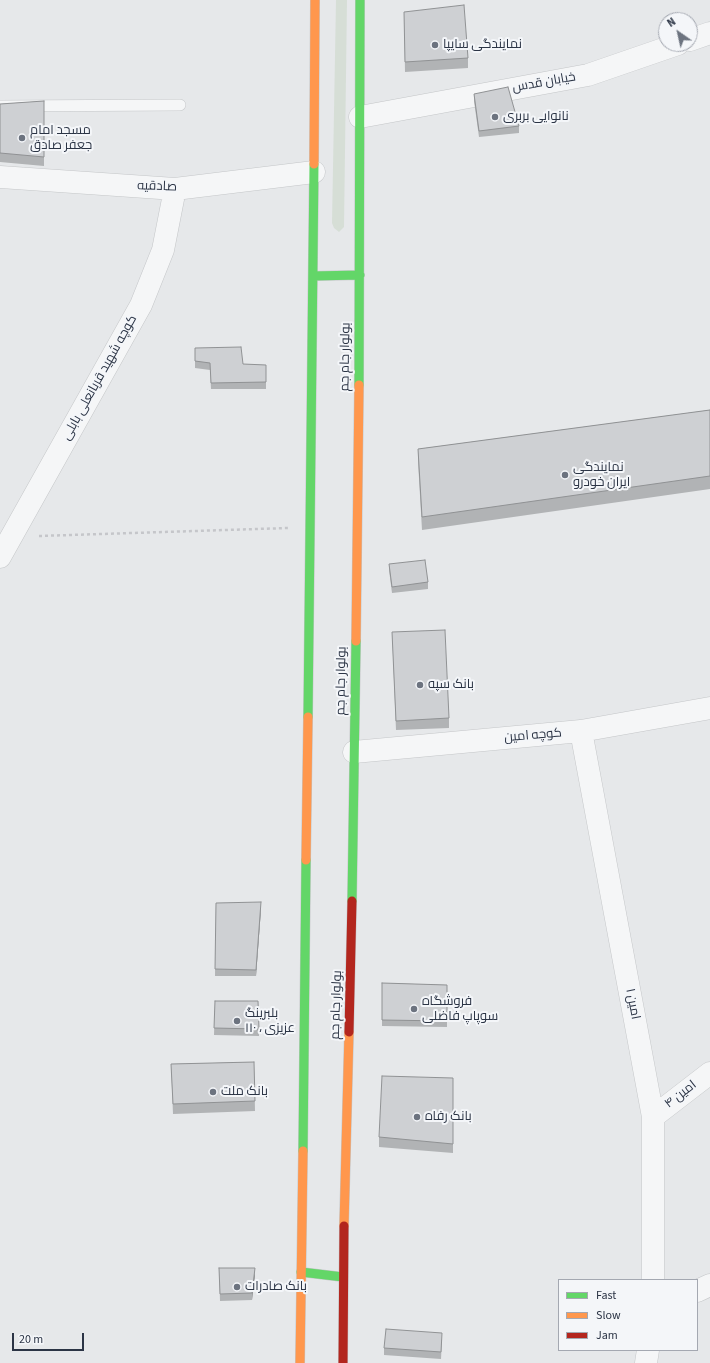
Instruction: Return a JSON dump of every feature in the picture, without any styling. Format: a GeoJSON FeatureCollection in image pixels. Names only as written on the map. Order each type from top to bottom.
{"type":"FeatureCollection","features":[{"type":"Feature","properties":{"kind":"main road"},"geometry":{"type":"LineString","coordinates":[[300,1363],[315,0]]}},
{"type":"Feature","properties":{"kind":"main road","name":"بولوار جام جم"},"geometry":{"type":"LineString","coordinates":[[343,1363],[343,1277],[352,935],[360,275],[360,0]]}},
{"type":"Feature","properties":{"kind":"main road"},"geometry":{"type":"LineString","coordinates":[[313,276],[360,275]]}},
{"type":"Feature","properties":{"kind":"main road"},"geometry":{"type":"LineString","coordinates":[[301,1272],[343,1277]]}},
{"type":"Feature","properties":{"kind":"street","name":"خیابان قدس"},"geometry":{"type":"LineString","coordinates":[[360,117],[588,75],[658,51]]}},
{"type":"Feature","properties":{"kind":"street","name":"صادقیه"},"geometry":{"type":"LineString","coordinates":[[0,177],[175,189],[314,172]]}},
{"type":"Feature","properties":{"kind":"street","name":"کوچه شهید قربانعلی بابلی"},"geometry":{"type":"LineString","coordinates":[[0,557],[8,532],[141,305],[163,250],[175,189]]}},
{"type":"Feature","properties":{"kind":"street","name":"کوچه امین"},"geometry":{"type":"LineString","coordinates":[[354,752],[581,731],[710,708]]}},
{"type":"Feature","properties":{"kind":"street","name":"امین ۱"},"geometry":{"type":"LineString","coordinates":[[581,731],[653,1117],[653,1279]]}},
{"type":"Feature","properties":{"kind":"street","name":"امین ۴"},"geometry":{"type":"LineString","coordinates":[[653,1117],[710,1073]]}},
{"type":"Feature","properties":{"kind":"street"},"geometry":{"type":"LineString","coordinates":[[698,1291],[710,1285]]}},
{"type":"Feature","properties":{"kind":"street"},"geometry":{"type":"LineString","coordinates":[[646,1363],[648,1351]]}},
{"type":"Feature","properties":{"kind":"lane"},"geometry":{"type":"LineString","coordinates":[[0,106],[180,105]]}},
{"type":"Feature","properties":{"kind":"path"},"geometry":{"type":"LineString","coordinates":[[8,532],[310,527]]}},
{"type":"Feature","properties":{"kind":"shaded area"},"geometry":{"type":"Polygon","coordinates":[[[336,0],[347,0],[344,227],[339,232],[334,228],[332,223],[336,0]]]}},
{"type":"Feature","properties":{"kind":"building","name":"نمایندگی سایپا"},"geometry":{"type":"Polygon","coordinates":[[[464,5],[468,58],[405,62],[404,12],[464,5]]]}},
{"type":"Feature","properties":{"kind":"building","name":"نانوایی بربری"},"geometry":{"type":"Polygon","coordinates":[[[508,87],[519,126],[479,131],[474,94],[508,87]]]}},
{"type":"Feature","properties":{"kind":"building","name":"مسجد امام جعفر صادق"},"geometry":{"type":"Polygon","coordinates":[[[44,101],[44,157],[0,153],[0,104],[44,101]]]}},
{"type":"Feature","properties":{"kind":"building"},"geometry":{"type":"Polygon","coordinates":[[[241,347],[243,364],[266,365],[266,382],[211,383],[210,363],[195,361],[195,348],[241,347]]]}},
{"type":"Feature","properties":{"kind":"building","name":"نمایندگی ایران خودرو"},"geometry":{"type":"Polygon","coordinates":[[[710,410],[710,476],[422,517],[418,449],[710,410]]]}},
{"type":"Feature","properties":{"kind":"building"},"geometry":{"type":"Polygon","coordinates":[[[425,560],[428,582],[392,587],[389,564],[425,560]]]}},
{"type":"Feature","properties":{"kind":"building","name":"بانک سپه"},"geometry":{"type":"Polygon","coordinates":[[[445,630],[449,718],[396,721],[392,632],[445,630]]]}},
{"type":"Feature","properties":{"kind":"building"},"geometry":{"type":"Polygon","coordinates":[[[261,902],[256,970],[215,969],[216,903],[261,902]]]}},
{"type":"Feature","properties":{"kind":"building","name":"فروشگاه سوپاپ فاضلی"},"geometry":{"type":"Polygon","coordinates":[[[382,983],[447,985],[447,1021],[382,1020],[382,983]]]}},
{"type":"Feature","properties":{"kind":"building","name":"بلبرینگ ۱۱۰ ، عزیزی"},"geometry":{"type":"Polygon","coordinates":[[[215,1001],[258,1001],[259,1029],[214,1028],[215,1001]]]}},
{"type":"Feature","properties":{"kind":"building","name":"بانک ملت"},"geometry":{"type":"Polygon","coordinates":[[[254,1062],[255,1101],[173,1104],[171,1064],[254,1062]]]}},
{"type":"Feature","properties":{"kind":"building","name":"بانک رفاه"},"geometry":{"type":"Polygon","coordinates":[[[382,1076],[453,1078],[453,1144],[379,1137],[382,1076]]]}},
{"type":"Feature","properties":{"kind":"building","name":"بانک صادرات"},"geometry":{"type":"Polygon","coordinates":[[[219,1268],[255,1268],[252,1293],[220,1294],[219,1268]]]}},
{"type":"Feature","properties":{"kind":"building"},"geometry":{"type":"Polygon","coordinates":[[[386,1329],[442,1333],[441,1352],[384,1348],[386,1329]]]}},
{"type":"Feature","properties":{"kind":"traffic: fast"},"geometry":{"type":"LineString","coordinates":[[359,385],[360,0]]}},
{"type":"Feature","properties":{"kind":"traffic: fast"},"geometry":{"type":"LineString","coordinates":[[308,717],[314,164]]}},
{"type":"Feature","properties":{"kind":"traffic: fast"},"geometry":{"type":"LineString","coordinates":[[313,276],[360,275]]}},
{"type":"Feature","properties":{"kind":"traffic: fast"},"geometry":{"type":"LineString","coordinates":[[352,901],[356,641]]}},
{"type":"Feature","properties":{"kind":"traffic: fast"},"geometry":{"type":"LineString","coordinates":[[303,1151],[306,860]]}},
{"type":"Feature","properties":{"kind":"traffic: fast"},"geometry":{"type":"LineString","coordinates":[[301,1272],[343,1277]]}},
{"type":"Feature","properties":{"kind":"traffic: slow"},"geometry":{"type":"LineString","coordinates":[[314,164],[315,0]]}},
{"type":"Feature","properties":{"kind":"traffic: slow"},"geometry":{"type":"LineString","coordinates":[[356,641],[359,385]]}},
{"type":"Feature","properties":{"kind":"traffic: slow"},"geometry":{"type":"LineString","coordinates":[[306,860],[308,717]]}},
{"type":"Feature","properties":{"kind":"traffic: slow"},"geometry":{"type":"LineString","coordinates":[[344,1226],[349,1032]]}},
{"type":"Feature","properties":{"kind":"traffic: slow"},"geometry":{"type":"LineString","coordinates":[[300,1363],[303,1151]]}},
{"type":"Feature","properties":{"kind":"traffic: jam"},"geometry":{"type":"LineString","coordinates":[[349,1032],[352,901]]}},
{"type":"Feature","properties":{"kind":"traffic: jam"},"geometry":{"type":"LineString","coordinates":[[343,1363],[344,1226]]}},
{"type":"Feature","properties":{"kind":"place","name":"نمایندگی سایپا"},"geometry":{"type":"Point","coordinates":[435,45]}},
{"type":"Feature","properties":{"kind":"place","name":"نانوایی بربری"},"geometry":{"type":"Point","coordinates":[495,117]}},
{"type":"Feature","properties":{"kind":"place","name":"مسجد امام جعفر صادق"},"geometry":{"type":"Point","coordinates":[22,138]}},
{"type":"Feature","properties":{"kind":"place","name":"نمایندگی ایران خودرو"},"geometry":{"type":"Point","coordinates":[565,475]}},
{"type":"Feature","properties":{"kind":"place","name":"بانک سپه"},"geometry":{"type":"Point","coordinates":[420,685]}},
{"type":"Feature","properties":{"kind":"place","name":"فروشگاه سوپاپ فاضلی"},"geometry":{"type":"Point","coordinates":[414,1009]}},
{"type":"Feature","properties":{"kind":"place","name":"بلبرینگ ۱۱۰ ، عزیزی"},"geometry":{"type":"Point","coordinates":[237,1021]}},
{"type":"Feature","properties":{"kind":"place","name":"بانک ملت"},"geometry":{"type":"Point","coordinates":[213,1092]}},
{"type":"Feature","properties":{"kind":"place","name":"بانک رفاه"},"geometry":{"type":"Point","coordinates":[417,1117]}},
{"type":"Feature","properties":{"kind":"place","name":"بانک صادرات"},"geometry":{"type":"Point","coordinates":[237,1287]}}]}
